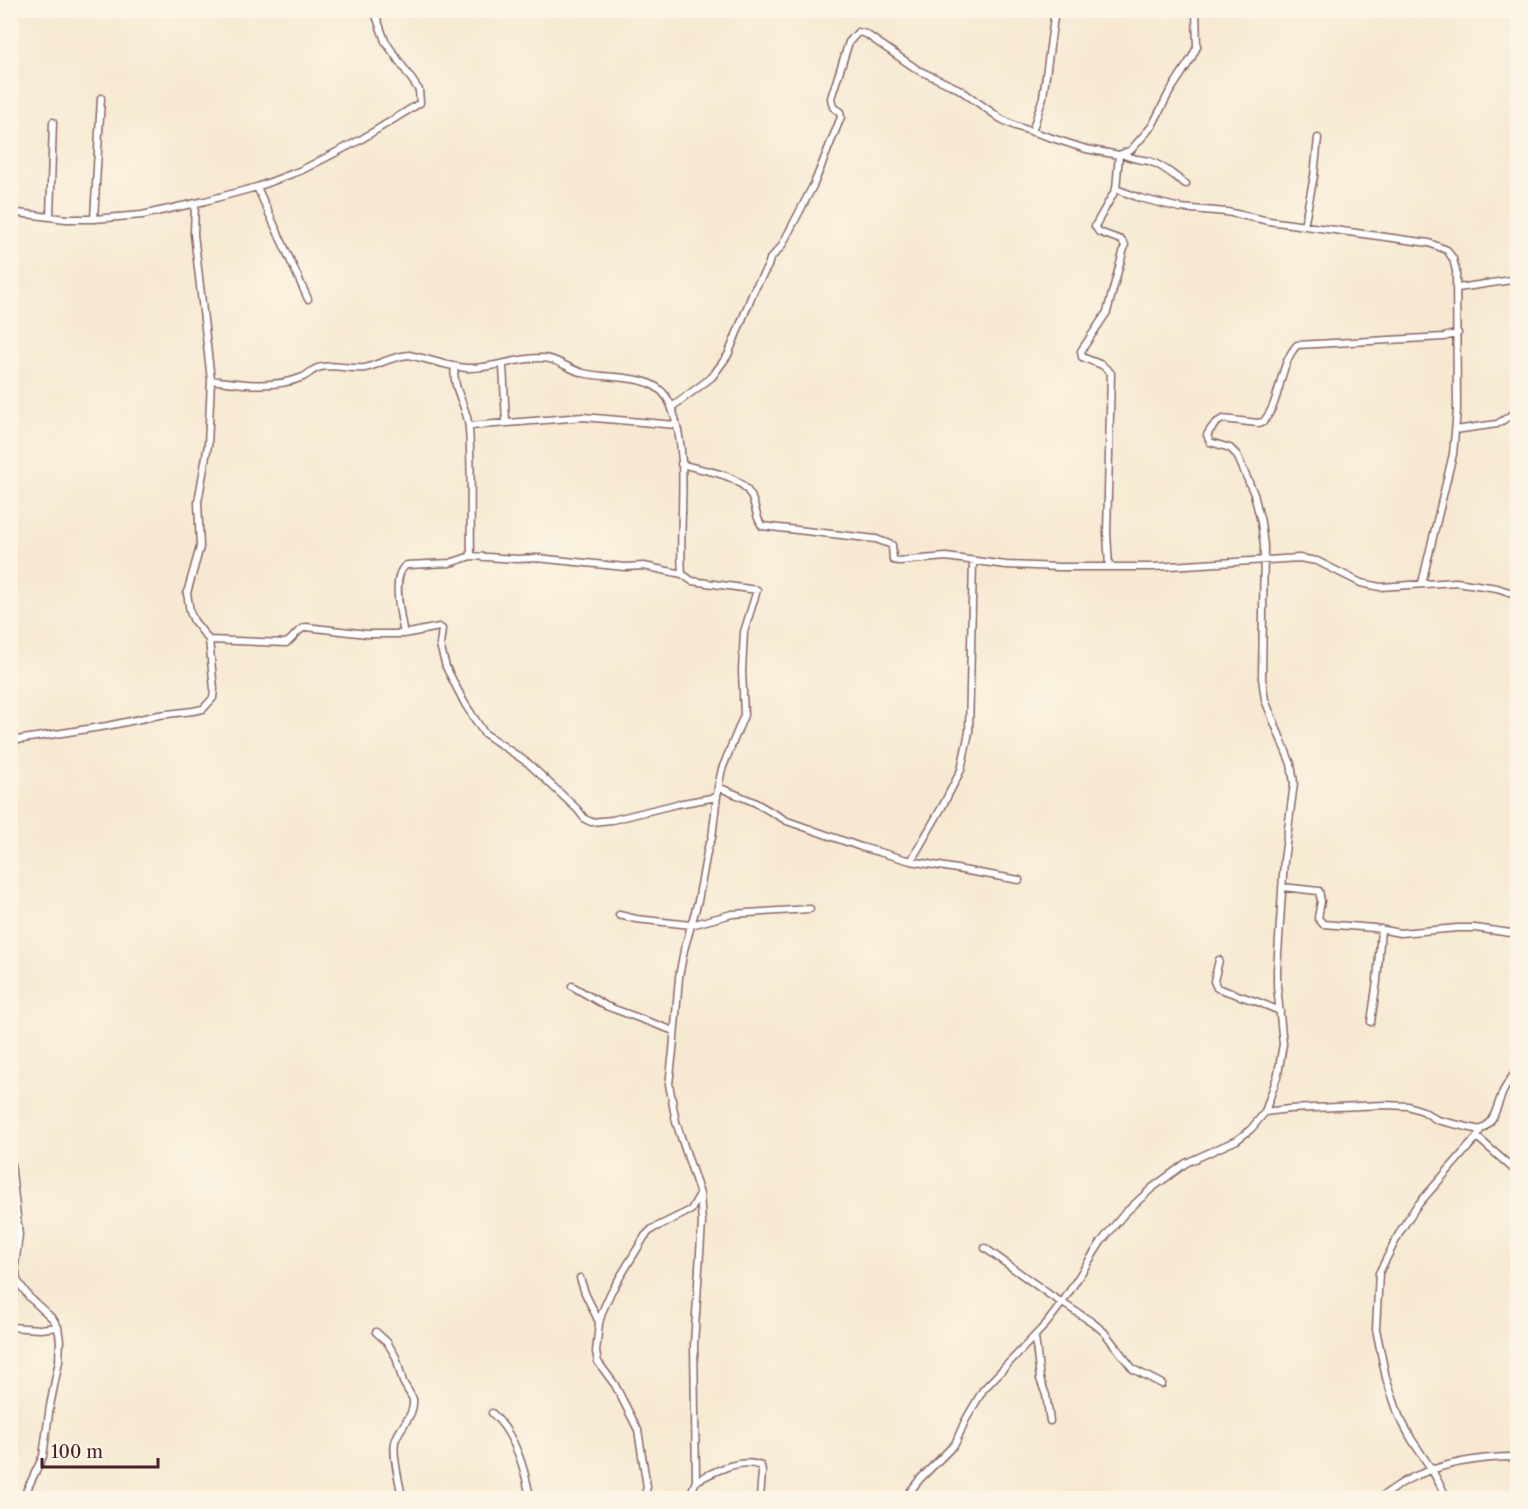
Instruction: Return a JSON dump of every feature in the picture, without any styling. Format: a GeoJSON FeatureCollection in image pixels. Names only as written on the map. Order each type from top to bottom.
{"type":"FeatureCollection","features":[{"type":"Feature","properties":{"kind":"street"},"geometry":{"type":"LineString","coordinates":[[10,212],[94,219],[142,215],[257,187],[302,170],[360,140],[420,104],[419,90],[385,41],[374,10]]}},
{"type":"Feature","properties":{"kind":"street"},"geometry":{"type":"LineString","coordinates":[[1032,132],[1043,98],[1054,10]]}},
{"type":"Feature","properties":{"kind":"street"},"geometry":{"type":"LineString","coordinates":[[1120,154],[1131,150],[1152,126],[1197,47],[1196,10]]}},
{"type":"Feature","properties":{"kind":"street"},"geometry":{"type":"LineString","coordinates":[[1511,10],[1518,17]]}},
{"type":"Feature","properties":{"kind":"street"},"geometry":{"type":"LineString","coordinates":[[672,407],[712,377],[724,361],[754,290],[770,259],[781,248],[814,184],[841,117],[840,111],[833,107],[833,91],[849,42],[858,32],[866,34],[918,70],[959,89],[1001,119],[1032,132],[1086,149],[1151,162],[1186,184]]}},
{"type":"Feature","properties":{"kind":"street"},"geometry":{"type":"LineString","coordinates":[[94,219],[101,98]]}},
{"type":"Feature","properties":{"kind":"street"},"geometry":{"type":"LineString","coordinates":[[50,217],[53,122]]}},
{"type":"Feature","properties":{"kind":"street"},"geometry":{"type":"LineString","coordinates":[[1304,226],[1314,176],[1318,138]]}},
{"type":"Feature","properties":{"kind":"street"},"geometry":{"type":"LineString","coordinates":[[1109,567],[1107,533],[1111,373],[1110,369],[1082,357],[1081,351],[1107,312],[1125,245],[1121,240],[1099,232],[1095,226],[1116,189],[1120,154]]}},
{"type":"Feature","properties":{"kind":"street"},"geometry":{"type":"LineString","coordinates":[[257,187],[308,299]]}},
{"type":"Feature","properties":{"kind":"street"},"geometry":{"type":"LineString","coordinates":[[1116,189],[1180,208],[1227,212],[1260,220],[1438,245],[1447,250],[1453,259],[1458,288],[1457,410],[1445,490],[1422,583]]}},
{"type":"Feature","properties":{"kind":"street"},"geometry":{"type":"LineString","coordinates":[[10,741],[203,709],[213,698],[209,640],[194,621],[187,593],[200,547],[198,502],[208,445],[210,380],[194,234],[195,203]]}},
{"type":"Feature","properties":{"kind":"street"},"geometry":{"type":"LineString","coordinates":[[1458,288],[1518,279]]}},
{"type":"Feature","properties":{"kind":"street"},"geometry":{"type":"LineString","coordinates":[[905,1498],[920,1479],[955,1444],[983,1390],[1035,1337],[1062,1303],[1112,1227],[1137,1201],[1186,1163],[1237,1140],[1251,1129],[1265,1112],[1281,1061],[1283,1044],[1277,970],[1282,887],[1294,783],[1291,764],[1265,700],[1262,678],[1264,560],[1261,522],[1250,484],[1234,452],[1230,448],[1210,442],[1207,435],[1223,419],[1263,422],[1274,400],[1291,351],[1297,345],[1444,337],[1458,333]]}},
{"type":"Feature","properties":{"kind":"street"},"geometry":{"type":"LineString","coordinates":[[210,380],[243,385],[280,382],[304,377],[317,368],[360,369],[402,356],[420,357],[467,368],[503,365],[542,357],[582,373],[650,383],[661,388],[672,407],[681,447],[682,574]]}},
{"type":"Feature","properties":{"kind":"street"},"geometry":{"type":"LineString","coordinates":[[503,365],[506,422]]}},
{"type":"Feature","properties":{"kind":"street"},"geometry":{"type":"LineString","coordinates":[[454,366],[455,384],[470,426],[471,556]]}},
{"type":"Feature","properties":{"kind":"street"},"geometry":{"type":"LineString","coordinates":[[1455,430],[1497,424],[1518,410]]}},
{"type":"Feature","properties":{"kind":"street"},"geometry":{"type":"LineString","coordinates":[[470,426],[583,417],[676,425]]}},
{"type":"Feature","properties":{"kind":"street"},"geometry":{"type":"LineString","coordinates":[[681,464],[740,482],[752,498],[762,526],[876,539],[892,545],[892,560],[946,557],[1006,565],[1154,567],[1299,558],[1317,561],[1361,583],[1380,587],[1422,583],[1478,584],[1518,595]]}},
{"type":"Feature","properties":{"kind":"street"},"geometry":{"type":"LineString","coordinates":[[404,634],[399,601],[399,573],[403,567],[450,563],[471,556],[537,558],[625,567],[644,566],[682,574],[692,581],[757,590],[744,632],[742,671],[744,715],[722,769],[712,838],[679,977],[669,1084],[671,1099],[700,1194],[702,1228],[694,1371],[696,1481],[689,1498]]}},
{"type":"Feature","properties":{"kind":"street"},"geometry":{"type":"LineString","coordinates":[[911,861],[942,807],[965,758],[969,732],[974,561]]}},
{"type":"Feature","properties":{"kind":"street"},"geometry":{"type":"LineString","coordinates":[[209,640],[286,643],[292,640],[300,629],[306,627],[367,634],[404,634],[439,627],[442,629],[441,645],[446,667],[465,704],[484,733],[528,763],[585,819],[591,822],[612,820],[676,804],[717,797]]}},
{"type":"Feature","properties":{"kind":"street"},"geometry":{"type":"LineString","coordinates":[[718,787],[754,802],[787,821],[911,861],[1019,880]]}},
{"type":"Feature","properties":{"kind":"street"},"geometry":{"type":"LineString","coordinates":[[1282,887],[1319,891],[1321,901],[1318,918],[1323,924],[1400,933],[1458,927],[1518,934]]}},
{"type":"Feature","properties":{"kind":"street"},"geometry":{"type":"LineString","coordinates":[[620,915],[691,925],[732,914],[810,909]]}},
{"type":"Feature","properties":{"kind":"street"},"geometry":{"type":"LineString","coordinates":[[1371,1022],[1381,929]]}},
{"type":"Feature","properties":{"kind":"street"},"geometry":{"type":"LineString","coordinates":[[1219,960],[1214,981],[1217,988],[1280,1011]]}},
{"type":"Feature","properties":{"kind":"street"},"geometry":{"type":"LineString","coordinates":[[572,986],[606,1006],[674,1031]]}},
{"type":"Feature","properties":{"kind":"street"},"geometry":{"type":"LineString","coordinates":[[1447,1498],[1399,1416],[1386,1378],[1376,1329],[1379,1273],[1401,1230],[1416,1207],[1489,1125],[1503,1092],[1518,1068]]}},
{"type":"Feature","properties":{"kind":"street"},"geometry":{"type":"LineString","coordinates":[[1265,1112],[1289,1109],[1408,1106],[1423,1111],[1437,1120],[1479,1134],[1518,1173]]}},
{"type":"Feature","properties":{"kind":"street"},"geometry":{"type":"LineString","coordinates":[[10,1154],[19,1235],[15,1265],[17,1280],[29,1298],[46,1311],[58,1326],[59,1361],[45,1446],[37,1472],[23,1498]]}},
{"type":"Feature","properties":{"kind":"street"},"geometry":{"type":"LineString","coordinates":[[644,1498],[647,1487],[638,1430],[615,1385],[598,1362],[596,1352],[599,1323],[611,1292],[645,1236],[652,1229],[691,1210],[700,1194]]}},
{"type":"Feature","properties":{"kind":"street"},"geometry":{"type":"LineString","coordinates":[[985,1248],[1092,1322],[1104,1332],[1138,1373],[1162,1384]]}},
{"type":"Feature","properties":{"kind":"street"},"geometry":{"type":"LineString","coordinates":[[580,1278],[599,1323]]}},
{"type":"Feature","properties":{"kind":"street"},"geometry":{"type":"LineString","coordinates":[[10,1327],[40,1329],[58,1326]]}},
{"type":"Feature","properties":{"kind":"street"},"geometry":{"type":"LineString","coordinates":[[376,1332],[387,1342],[396,1357],[403,1382],[413,1399],[409,1418],[398,1433],[394,1444],[402,1498]]}},
{"type":"Feature","properties":{"kind":"street"},"geometry":{"type":"LineString","coordinates":[[1035,1337],[1050,1421]]}},
{"type":"Feature","properties":{"kind":"street"},"geometry":{"type":"LineString","coordinates":[[492,1413],[508,1432],[530,1498]]}},
{"type":"Feature","properties":{"kind":"street"},"geometry":{"type":"LineString","coordinates":[[1380,1498],[1401,1483],[1432,1470],[1487,1457],[1518,1456]]}},
{"type":"Feature","properties":{"kind":"street"},"geometry":{"type":"LineString","coordinates":[[696,1481],[735,1465],[756,1464],[760,1466],[762,1472],[760,1498]]}}]}
